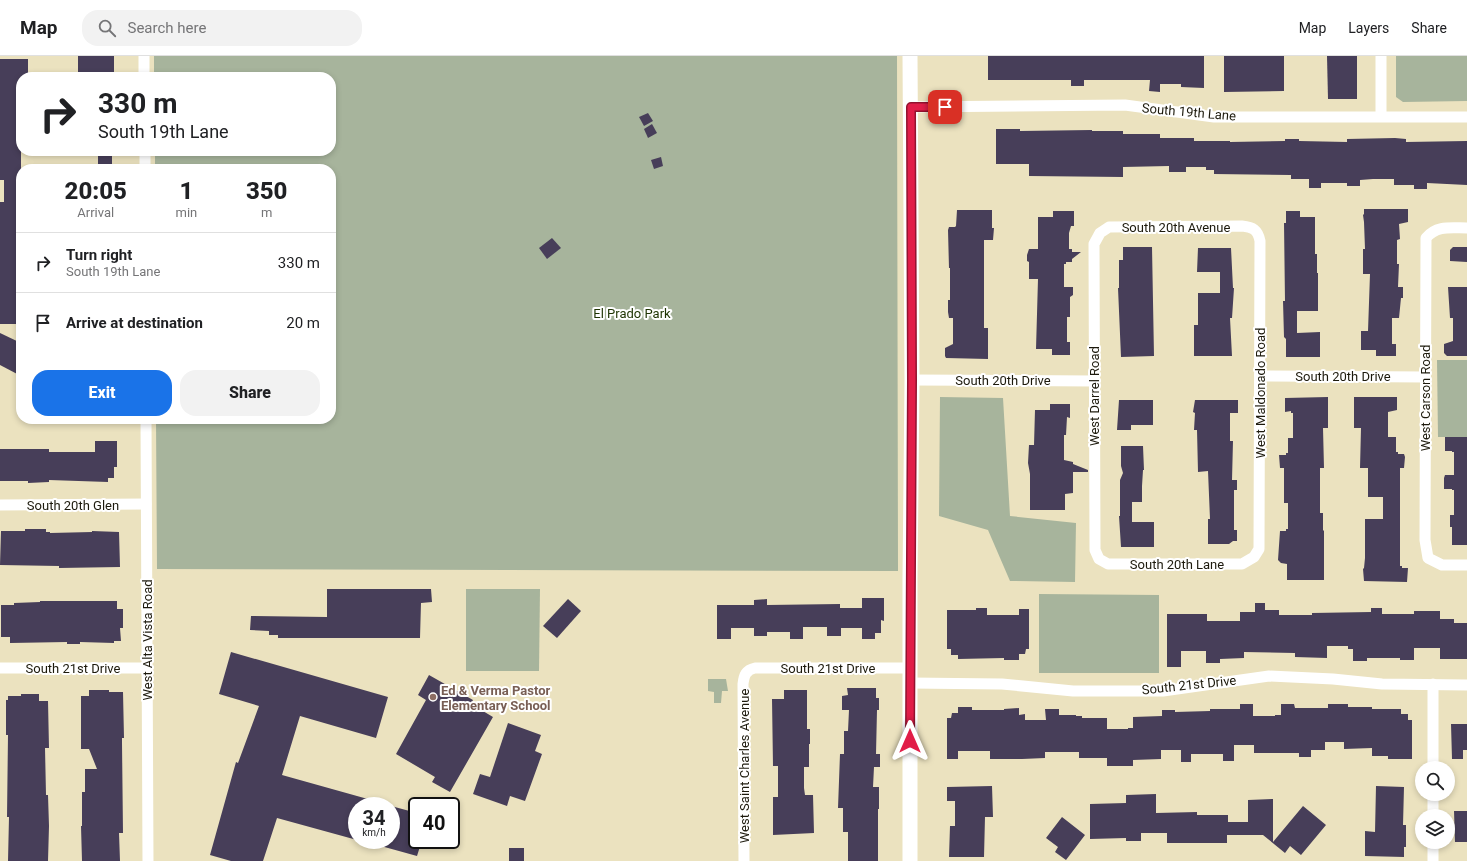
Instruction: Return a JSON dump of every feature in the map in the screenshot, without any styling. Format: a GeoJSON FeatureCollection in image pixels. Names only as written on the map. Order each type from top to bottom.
{"type":"FeatureCollection","features":[{"type":"Feature","properties":{"kind":"street"},"geometry":{"type":"LineString","coordinates":[[144,56],[144,72]]}},
{"type":"Feature","properties":{"kind":"street"},"geometry":{"type":"LineString","coordinates":[[910,56],[912,380],[910,861]]}},
{"type":"Feature","properties":{"kind":"street"},"geometry":{"type":"LineString","coordinates":[[1381,56],[1381,116]]}},
{"type":"Feature","properties":{"kind":"street","name":"South 19th Lane"},"geometry":{"type":"LineString","coordinates":[[911,107],[1125,105],[1214,117],[1467,117]]}},
{"type":"Feature","properties":{"kind":"street","name":"South 20th Avenue"},"geometry":{"type":"LineString","coordinates":[[1100,233],[1109,227],[1249,226],[1254,229]]}},
{"type":"Feature","properties":{"kind":"street","name":"West Carson Road"},"geometry":{"type":"LineString","coordinates":[[1467,228],[1438,228],[1426,238],[1425,377],[1425,540],[1428,558],[1442,565],[1467,565]]}},
{"type":"Feature","properties":{"kind":"street","name":"West Maldonado Road"},"geometry":{"type":"LineString","coordinates":[[1254,229],[1259,235],[1260,241],[1259,549],[1254,557]]}},
{"type":"Feature","properties":{"kind":"street","name":"West Darrel Road"},"geometry":{"type":"LineString","coordinates":[[1099,559],[1095,550],[1093,381],[1094,244],[1100,233]]}},
{"type":"Feature","properties":{"kind":"street","name":"South 20th Drive"},"geometry":{"type":"LineString","coordinates":[[1260,376],[1425,377]]}},
{"type":"Feature","properties":{"kind":"street","name":"South 20th Drive"},"geometry":{"type":"LineString","coordinates":[[912,380],[1093,381]]}},
{"type":"Feature","properties":{"kind":"street","name":"West Alta Vista Road"},"geometry":{"type":"LineString","coordinates":[[146,424],[148,861]]}},
{"type":"Feature","properties":{"kind":"street","name":"South 20th Glen"},"geometry":{"type":"LineString","coordinates":[[0,505],[146,504]]}},
{"type":"Feature","properties":{"kind":"street","name":"South 20th Lane"},"geometry":{"type":"LineString","coordinates":[[1099,559],[1108,564],[1242,564],[1254,557]]}},
{"type":"Feature","properties":{"kind":"street","name":"South 21st Drive"},"geometry":{"type":"LineString","coordinates":[[0,668],[147,668]]}},
{"type":"Feature","properties":{"kind":"street","name":"South 21st Drive"},"geometry":{"type":"LineString","coordinates":[[746,672],[755,668],[910,668]]}},
{"type":"Feature","properties":{"kind":"street","name":"West Saint Charles Avenue"},"geometry":{"type":"LineString","coordinates":[[744,861],[743,679],[746,672]]}},
{"type":"Feature","properties":{"kind":"street","name":"South 21st Drive"},"geometry":{"type":"LineString","coordinates":[[910,683],[1002,684],[1073,691],[1163,691],[1269,676],[1333,679],[1382,684],[1467,685]]}},
{"type":"Feature","properties":{"kind":"street"},"geometry":{"type":"LineString","coordinates":[[1433,684],[1433,761]]}},
{"type":"Feature","properties":{"kind":"street"},"geometry":{"type":"LineString","coordinates":[[1433,849],[1433,861]]}},
{"type":"Feature","properties":{"kind":"green space","name":"El Prado Park"},"geometry":{"type":"Polygon","coordinates":[[[154,56],[897,56],[898,571],[157,569],[156,424],[336,424],[336,164],[155,164],[155,156],[336,156],[336,72],[154,72],[154,56]]]}},
{"type":"Feature","properties":{"kind":"green space"},"geometry":{"type":"Polygon","coordinates":[[[1396,56],[1467,56],[1467,101],[1403,102],[1396,97],[1396,56]]]}},
{"type":"Feature","properties":{"kind":"green space"},"geometry":{"type":"Polygon","coordinates":[[[1437,360],[1467,360],[1467,437],[1438,437],[1437,360]]]}},
{"type":"Feature","properties":{"kind":"green space"},"geometry":{"type":"Polygon","coordinates":[[[940,397],[1003,398],[1010,516],[1076,523],[1075,582],[1010,581],[988,530],[939,516],[940,397]]]}},
{"type":"Feature","properties":{"kind":"green space"},"geometry":{"type":"Polygon","coordinates":[[[466,589],[540,589],[539,671],[466,671],[466,589]]]}},
{"type":"Feature","properties":{"kind":"green space"},"geometry":{"type":"Polygon","coordinates":[[[1039,594],[1159,595],[1159,673],[1039,673],[1039,594]]]}},
{"type":"Feature","properties":{"kind":"green space"},"geometry":{"type":"Polygon","coordinates":[[[708,679],[726,679],[728,691],[722,691],[721,703],[714,703],[714,692],[708,691],[708,679]]]}},
{"type":"Feature","properties":{"kind":"building"},"geometry":{"type":"Polygon","coordinates":[[[78,56],[114,56],[114,72],[78,72],[78,56]]]}},
{"type":"Feature","properties":{"kind":"building"},"geometry":{"type":"Polygon","coordinates":[[[988,56],[1204,56],[1204,88],[1181,87],[1181,84],[1160,84],[1160,92],[1149,91],[1150,80],[1084,80],[1084,86],[1071,86],[1071,80],[988,80],[988,56]]]}},
{"type":"Feature","properties":{"kind":"building"},"geometry":{"type":"Polygon","coordinates":[[[1224,56],[1284,56],[1284,91],[1224,92],[1224,56]]]}},
{"type":"Feature","properties":{"kind":"building"},"geometry":{"type":"Polygon","coordinates":[[[1327,56],[1357,56],[1357,99],[1328,99],[1327,56]]]}},
{"type":"Feature","properties":{"kind":"building"},"geometry":{"type":"Polygon","coordinates":[[[0,59],[28,59],[28,72],[16,72],[16,156],[21,156],[21,164],[16,164],[16,324],[0,324],[0,202],[4,202],[4,180],[0,180],[0,59]]]}},
{"type":"Feature","properties":{"kind":"building"},"geometry":{"type":"Polygon","coordinates":[[[648,113],[653,121],[644,126],[639,117],[648,113]]]}},
{"type":"Feature","properties":{"kind":"building"},"geometry":{"type":"Polygon","coordinates":[[[652,124],[657,133],[648,138],[644,129],[652,124]]]}},
{"type":"Feature","properties":{"kind":"building"},"geometry":{"type":"Polygon","coordinates":[[[996,129],[1020,129],[1020,131],[1123,131],[1123,134],[1160,134],[1160,138],[1194,138],[1194,141],[1230,142],[1285,141],[1285,139],[1299,139],[1299,141],[1347,142],[1347,139],[1395,138],[1406,139],[1406,142],[1467,141],[1467,185],[1427,183],[1427,189],[1414,189],[1414,185],[1394,185],[1394,179],[1373,179],[1360,180],[1360,186],[1347,186],[1347,183],[1321,183],[1321,188],[1309,188],[1309,179],[1291,179],[1291,175],[1214,174],[1214,170],[1206,170],[1206,167],[1186,167],[1186,172],[1169,172],[1169,166],[1123,167],[1123,177],[1029,176],[1029,164],[996,164],[996,129]]]}},
{"type":"Feature","properties":{"kind":"building"},"geometry":{"type":"Polygon","coordinates":[[[98,156],[112,156],[112,164],[98,164],[98,156]]]}},
{"type":"Feature","properties":{"kind":"building"},"geometry":{"type":"Polygon","coordinates":[[[661,157],[663,166],[654,169],[651,160],[661,157]]]}},
{"type":"Feature","properties":{"kind":"building"},"geometry":{"type":"Polygon","coordinates":[[[1364,209],[1408,209],[1408,222],[1399,224],[1400,239],[1397,240],[1397,264],[1399,264],[1398,287],[1403,287],[1403,298],[1401,298],[1399,318],[1392,318],[1392,344],[1396,344],[1396,356],[1376,356],[1376,350],[1361,350],[1361,331],[1368,331],[1370,274],[1363,274],[1363,249],[1365,249],[1364,209]]]}},
{"type":"Feature","properties":{"kind":"building"},"geometry":{"type":"Polygon","coordinates":[[[957,210],[992,210],[992,228],[994,228],[993,240],[984,240],[984,328],[988,328],[988,359],[946,358],[945,356],[945,348],[953,344],[953,318],[949,318],[948,312],[948,300],[950,300],[950,268],[948,230],[949,227],[956,226],[957,210]]]}},
{"type":"Feature","properties":{"kind":"building"},"geometry":{"type":"Polygon","coordinates":[[[1053,211],[1074,211],[1074,226],[1071,226],[1069,233],[1069,249],[1072,249],[1072,252],[1081,252],[1072,259],[1072,262],[1066,262],[1066,264],[1064,264],[1064,287],[1073,287],[1073,295],[1070,297],[1070,317],[1067,317],[1067,342],[1070,342],[1070,355],[1052,355],[1052,349],[1036,349],[1038,279],[1029,279],[1029,262],[1027,261],[1027,255],[1029,249],[1038,249],[1038,217],[1053,217],[1053,211]]]}},
{"type":"Feature","properties":{"kind":"building"},"geometry":{"type":"Polygon","coordinates":[[[1286,211],[1300,211],[1300,217],[1315,217],[1315,254],[1317,254],[1318,273],[1318,311],[1297,311],[1297,333],[1320,332],[1320,357],[1286,357],[1283,301],[1285,301],[1284,223],[1286,223],[1286,211]]]}},
{"type":"Feature","properties":{"kind":"building"},"geometry":{"type":"Polygon","coordinates":[[[552,238],[561,248],[547,259],[539,248],[552,238]]]}},
{"type":"Feature","properties":{"kind":"building"},"geometry":{"type":"Polygon","coordinates":[[[1123,247],[1152,247],[1154,356],[1121,357],[1118,288],[1119,260],[1123,260],[1123,247]]]}},
{"type":"Feature","properties":{"kind":"building"},"geometry":{"type":"Polygon","coordinates":[[[1453,247],[1467,247],[1467,262],[1450,261],[1450,250],[1453,247]]]}},
{"type":"Feature","properties":{"kind":"building"},"geometry":{"type":"Polygon","coordinates":[[[1198,248],[1231,248],[1234,288],[1232,318],[1230,318],[1232,356],[1194,356],[1194,325],[1198,325],[1198,293],[1220,293],[1220,272],[1197,272],[1198,248]]]}},
{"type":"Feature","properties":{"kind":"building"},"geometry":{"type":"Polygon","coordinates":[[[1448,287],[1467,287],[1467,356],[1447,356],[1444,353],[1444,344],[1453,341],[1453,318],[1450,318],[1448,287]]]}},
{"type":"Feature","properties":{"kind":"building"},"geometry":{"type":"Polygon","coordinates":[[[0,333],[16,341],[16,373],[0,365],[0,333]]]}},
{"type":"Feature","properties":{"kind":"building"},"geometry":{"type":"Polygon","coordinates":[[[1328,397],[1328,428],[1323,428],[1324,468],[1320,468],[1320,513],[1323,513],[1324,531],[1324,580],[1287,580],[1287,564],[1281,563],[1278,560],[1280,531],[1286,531],[1286,529],[1288,529],[1288,503],[1284,503],[1284,468],[1280,468],[1279,455],[1286,455],[1286,453],[1288,453],[1288,438],[1293,438],[1293,413],[1291,413],[1291,411],[1285,412],[1285,398],[1328,397]]]}},
{"type":"Feature","properties":{"kind":"building"},"geometry":{"type":"Polygon","coordinates":[[[1354,397],[1397,397],[1397,410],[1388,412],[1388,437],[1396,437],[1396,452],[1398,452],[1398,454],[1404,454],[1405,457],[1404,468],[1400,468],[1400,566],[1402,566],[1402,568],[1408,568],[1407,582],[1364,581],[1365,519],[1383,519],[1383,497],[1368,497],[1368,468],[1360,468],[1361,428],[1354,428],[1354,397]]]}},
{"type":"Feature","properties":{"kind":"building"},"geometry":{"type":"Polygon","coordinates":[[[1119,400],[1153,400],[1153,425],[1131,425],[1131,430],[1117,430],[1119,400]]]}},
{"type":"Feature","properties":{"kind":"building"},"geometry":{"type":"Polygon","coordinates":[[[1195,400],[1238,400],[1238,413],[1230,413],[1230,441],[1233,441],[1232,480],[1237,480],[1237,490],[1234,490],[1234,530],[1237,530],[1237,541],[1233,541],[1229,544],[1208,544],[1208,519],[1210,519],[1208,471],[1198,472],[1197,430],[1194,430],[1195,413],[1193,412],[1195,400]]]}},
{"type":"Feature","properties":{"kind":"building"},"geometry":{"type":"Polygon","coordinates":[[[1050,404],[1070,404],[1070,418],[1067,417],[1066,435],[1064,435],[1064,460],[1073,462],[1073,464],[1088,470],[1088,472],[1073,472],[1073,493],[1065,494],[1065,510],[1030,510],[1030,474],[1028,463],[1029,445],[1034,445],[1035,410],[1050,410],[1050,404]]]}},
{"type":"Feature","properties":{"kind":"building"},"geometry":{"type":"Polygon","coordinates":[[[1445,437],[1467,437],[1467,545],[1452,545],[1450,515],[1454,515],[1454,490],[1444,489],[1444,478],[1445,475],[1454,475],[1454,452],[1445,451],[1445,437]]]}},
{"type":"Feature","properties":{"kind":"building"},"geometry":{"type":"Polygon","coordinates":[[[95,441],[117,441],[117,467],[114,467],[114,478],[108,478],[108,482],[49,480],[49,482],[28,483],[28,481],[0,481],[0,449],[49,449],[49,452],[95,452],[95,441]]]}},
{"type":"Feature","properties":{"kind":"building"},"geometry":{"type":"Polygon","coordinates":[[[1121,446],[1143,446],[1144,470],[1142,502],[1132,502],[1132,522],[1154,522],[1154,547],[1121,547],[1119,516],[1120,480],[1123,473],[1121,466],[1121,446]]]}},
{"type":"Feature","properties":{"kind":"building"},"geometry":{"type":"Polygon","coordinates":[[[25,529],[46,529],[46,532],[50,533],[92,531],[119,532],[120,567],[59,568],[59,566],[0,565],[1,531],[25,531],[25,529]]]}},
{"type":"Feature","properties":{"kind":"building"},"geometry":{"type":"Polygon","coordinates":[[[327,589],[431,589],[432,602],[421,603],[420,638],[278,638],[278,635],[269,635],[269,631],[250,630],[251,616],[327,617],[327,589]]]}},
{"type":"Feature","properties":{"kind":"building"},"geometry":{"type":"Polygon","coordinates":[[[862,598],[884,598],[884,621],[881,620],[881,633],[875,633],[875,639],[862,639],[862,628],[841,628],[841,636],[827,636],[827,627],[803,627],[803,639],[790,639],[790,632],[767,632],[767,636],[754,636],[754,628],[731,628],[731,639],[717,639],[717,605],[754,605],[754,600],[767,599],[767,605],[840,604],[840,608],[862,608],[862,598]]]}},
{"type":"Feature","properties":{"kind":"building"},"geometry":{"type":"Polygon","coordinates":[[[568,599],[581,611],[557,638],[543,626],[568,599]]]}},
{"type":"Feature","properties":{"kind":"building"},"geometry":{"type":"Polygon","coordinates":[[[40,601],[117,601],[117,609],[123,609],[123,628],[120,628],[121,641],[114,641],[114,643],[80,642],[80,644],[67,644],[67,642],[10,643],[10,637],[1,637],[1,605],[14,605],[14,603],[40,601]]]}},
{"type":"Feature","properties":{"kind":"building"},"geometry":{"type":"Polygon","coordinates":[[[1255,603],[1265,603],[1265,610],[1279,610],[1279,615],[1371,612],[1371,608],[1382,608],[1382,614],[1414,614],[1414,611],[1440,611],[1440,619],[1454,619],[1454,623],[1467,623],[1467,659],[1440,659],[1440,648],[1414,648],[1414,660],[1400,660],[1400,658],[1367,658],[1367,661],[1353,661],[1353,649],[1348,649],[1348,646],[1327,646],[1327,658],[1295,657],[1295,653],[1244,652],[1244,658],[1220,659],[1220,663],[1206,663],[1206,651],[1181,651],[1181,667],[1167,667],[1167,614],[1207,614],[1207,621],[1240,621],[1240,612],[1255,612],[1255,603]]]}},
{"type":"Feature","properties":{"kind":"building"},"geometry":{"type":"Polygon","coordinates":[[[976,608],[987,608],[987,615],[1019,615],[1019,609],[1029,609],[1029,649],[1026,649],[1025,654],[1019,654],[1019,660],[1004,660],[1004,658],[958,659],[958,655],[951,655],[951,649],[947,649],[947,610],[976,610],[976,608]]]}},
{"type":"Feature","properties":{"kind":"building"},"geometry":{"type":"Polygon","coordinates":[[[231,652],[388,697],[376,738],[300,716],[282,775],[361,797],[348,797],[348,838],[277,818],[263,861],[231,861],[210,855],[236,762],[238,763],[259,706],[219,694],[231,652]]]}},
{"type":"Feature","properties":{"kind":"building"},"geometry":{"type":"Polygon","coordinates":[[[429,675],[473,700],[471,704],[493,717],[450,792],[432,782],[435,777],[396,754],[426,700],[418,695],[429,675]]]}},
{"type":"Feature","properties":{"kind":"building"},"geometry":{"type":"Polygon","coordinates":[[[847,688],[876,688],[876,698],[879,698],[879,710],[877,710],[876,754],[880,754],[880,767],[874,767],[873,787],[879,787],[878,861],[848,861],[848,832],[843,832],[843,808],[838,808],[840,754],[844,754],[844,731],[848,731],[849,710],[842,710],[842,696],[848,695],[847,688]]]}},
{"type":"Feature","properties":{"kind":"building"},"geometry":{"type":"Polygon","coordinates":[[[89,690],[123,692],[123,833],[119,833],[120,861],[82,861],[82,792],[85,792],[85,769],[97,769],[89,749],[81,749],[81,696],[89,696],[89,690]]]}},
{"type":"Feature","properties":{"kind":"building"},"geometry":{"type":"Polygon","coordinates":[[[784,690],[807,690],[807,729],[810,729],[810,744],[809,767],[804,767],[804,788],[805,795],[813,795],[814,833],[773,835],[773,797],[778,797],[778,766],[773,766],[772,699],[784,699],[784,690]]]}},
{"type":"Feature","properties":{"kind":"building"},"geometry":{"type":"Polygon","coordinates":[[[21,694],[39,694],[39,701],[48,701],[49,748],[45,748],[46,795],[48,795],[49,826],[48,861],[8,861],[8,735],[6,735],[6,700],[8,700],[8,696],[21,696],[21,694]]]}},
{"type":"Feature","properties":{"kind":"building"},"geometry":{"type":"Polygon","coordinates":[[[1240,704],[1253,704],[1253,716],[1281,715],[1281,704],[1294,704],[1295,708],[1328,708],[1328,704],[1348,704],[1348,707],[1401,709],[1401,714],[1408,714],[1408,720],[1412,720],[1412,759],[1388,759],[1388,756],[1372,756],[1372,748],[1344,749],[1344,742],[1325,742],[1325,750],[1311,750],[1311,757],[1299,757],[1299,753],[1254,753],[1254,745],[1234,745],[1234,761],[1223,761],[1223,754],[1191,754],[1191,762],[1181,762],[1181,750],[1161,750],[1161,759],[1133,760],[1133,766],[1107,766],[1107,758],[1079,758],[1079,752],[1045,752],[1045,758],[990,759],[990,751],[958,751],[958,759],[947,759],[947,718],[951,718],[952,713],[958,713],[958,707],[972,707],[972,710],[1004,710],[1019,708],[1019,715],[1025,714],[1025,720],[1046,720],[1045,709],[1059,709],[1059,715],[1076,715],[1082,716],[1082,718],[1107,718],[1107,729],[1128,729],[1133,728],[1133,717],[1162,716],[1162,710],[1175,710],[1175,712],[1210,711],[1210,709],[1240,709],[1240,704]]]}},
{"type":"Feature","properties":{"kind":"building"},"geometry":{"type":"Polygon","coordinates":[[[508,723],[541,735],[535,751],[542,754],[525,801],[510,796],[507,806],[473,794],[480,774],[490,777],[508,723]]]}},
{"type":"Feature","properties":{"kind":"building"},"geometry":{"type":"Polygon","coordinates":[[[1451,724],[1467,724],[1467,750],[1463,750],[1463,759],[1452,759],[1451,724]]]}},
{"type":"Feature","properties":{"kind":"building"},"geometry":{"type":"Polygon","coordinates":[[[992,786],[993,817],[985,817],[984,857],[949,857],[950,826],[955,826],[955,801],[947,801],[947,787],[992,786]]]}},
{"type":"Feature","properties":{"kind":"building"},"geometry":{"type":"Polygon","coordinates":[[[1376,786],[1404,787],[1403,825],[1406,825],[1406,847],[1404,847],[1404,857],[1365,856],[1365,831],[1375,832],[1376,786]]]}},
{"type":"Feature","properties":{"kind":"building"},"geometry":{"type":"Polygon","coordinates":[[[1156,794],[1156,813],[1197,812],[1197,815],[1228,815],[1228,822],[1248,822],[1248,800],[1273,799],[1273,842],[1303,806],[1326,825],[1301,855],[1290,846],[1285,853],[1263,835],[1227,835],[1227,843],[1167,843],[1167,833],[1141,833],[1141,841],[1126,841],[1126,838],[1090,839],[1090,804],[1126,803],[1126,795],[1156,794]]]}},
{"type":"Feature","properties":{"kind":"building"},"geometry":{"type":"Polygon","coordinates":[[[400,808],[408,811],[408,849],[419,849],[417,856],[392,849],[400,849],[400,808]]]}},
{"type":"Feature","properties":{"kind":"building"},"geometry":{"type":"Polygon","coordinates":[[[1455,811],[1467,811],[1467,842],[1455,842],[1455,811]]]}},
{"type":"Feature","properties":{"kind":"building"},"geometry":{"type":"Polygon","coordinates":[[[1062,817],[1085,835],[1066,860],[1055,852],[1058,847],[1046,838],[1062,817]]]}},
{"type":"Feature","properties":{"kind":"building"},"geometry":{"type":"Polygon","coordinates":[[[509,848],[524,848],[524,861],[509,861],[509,848]]]}},
{"type":"Feature","properties":{"kind":"place","name":"Ed & Verma Pastor Elementary School"},"geometry":{"type":"Point","coordinates":[433,697]}},
{"type":"Feature","properties":{"kind":"route"},"geometry":{"type":"LineString","coordinates":[[910,741],[912,380],[911,107],[945,107]]}}]}
